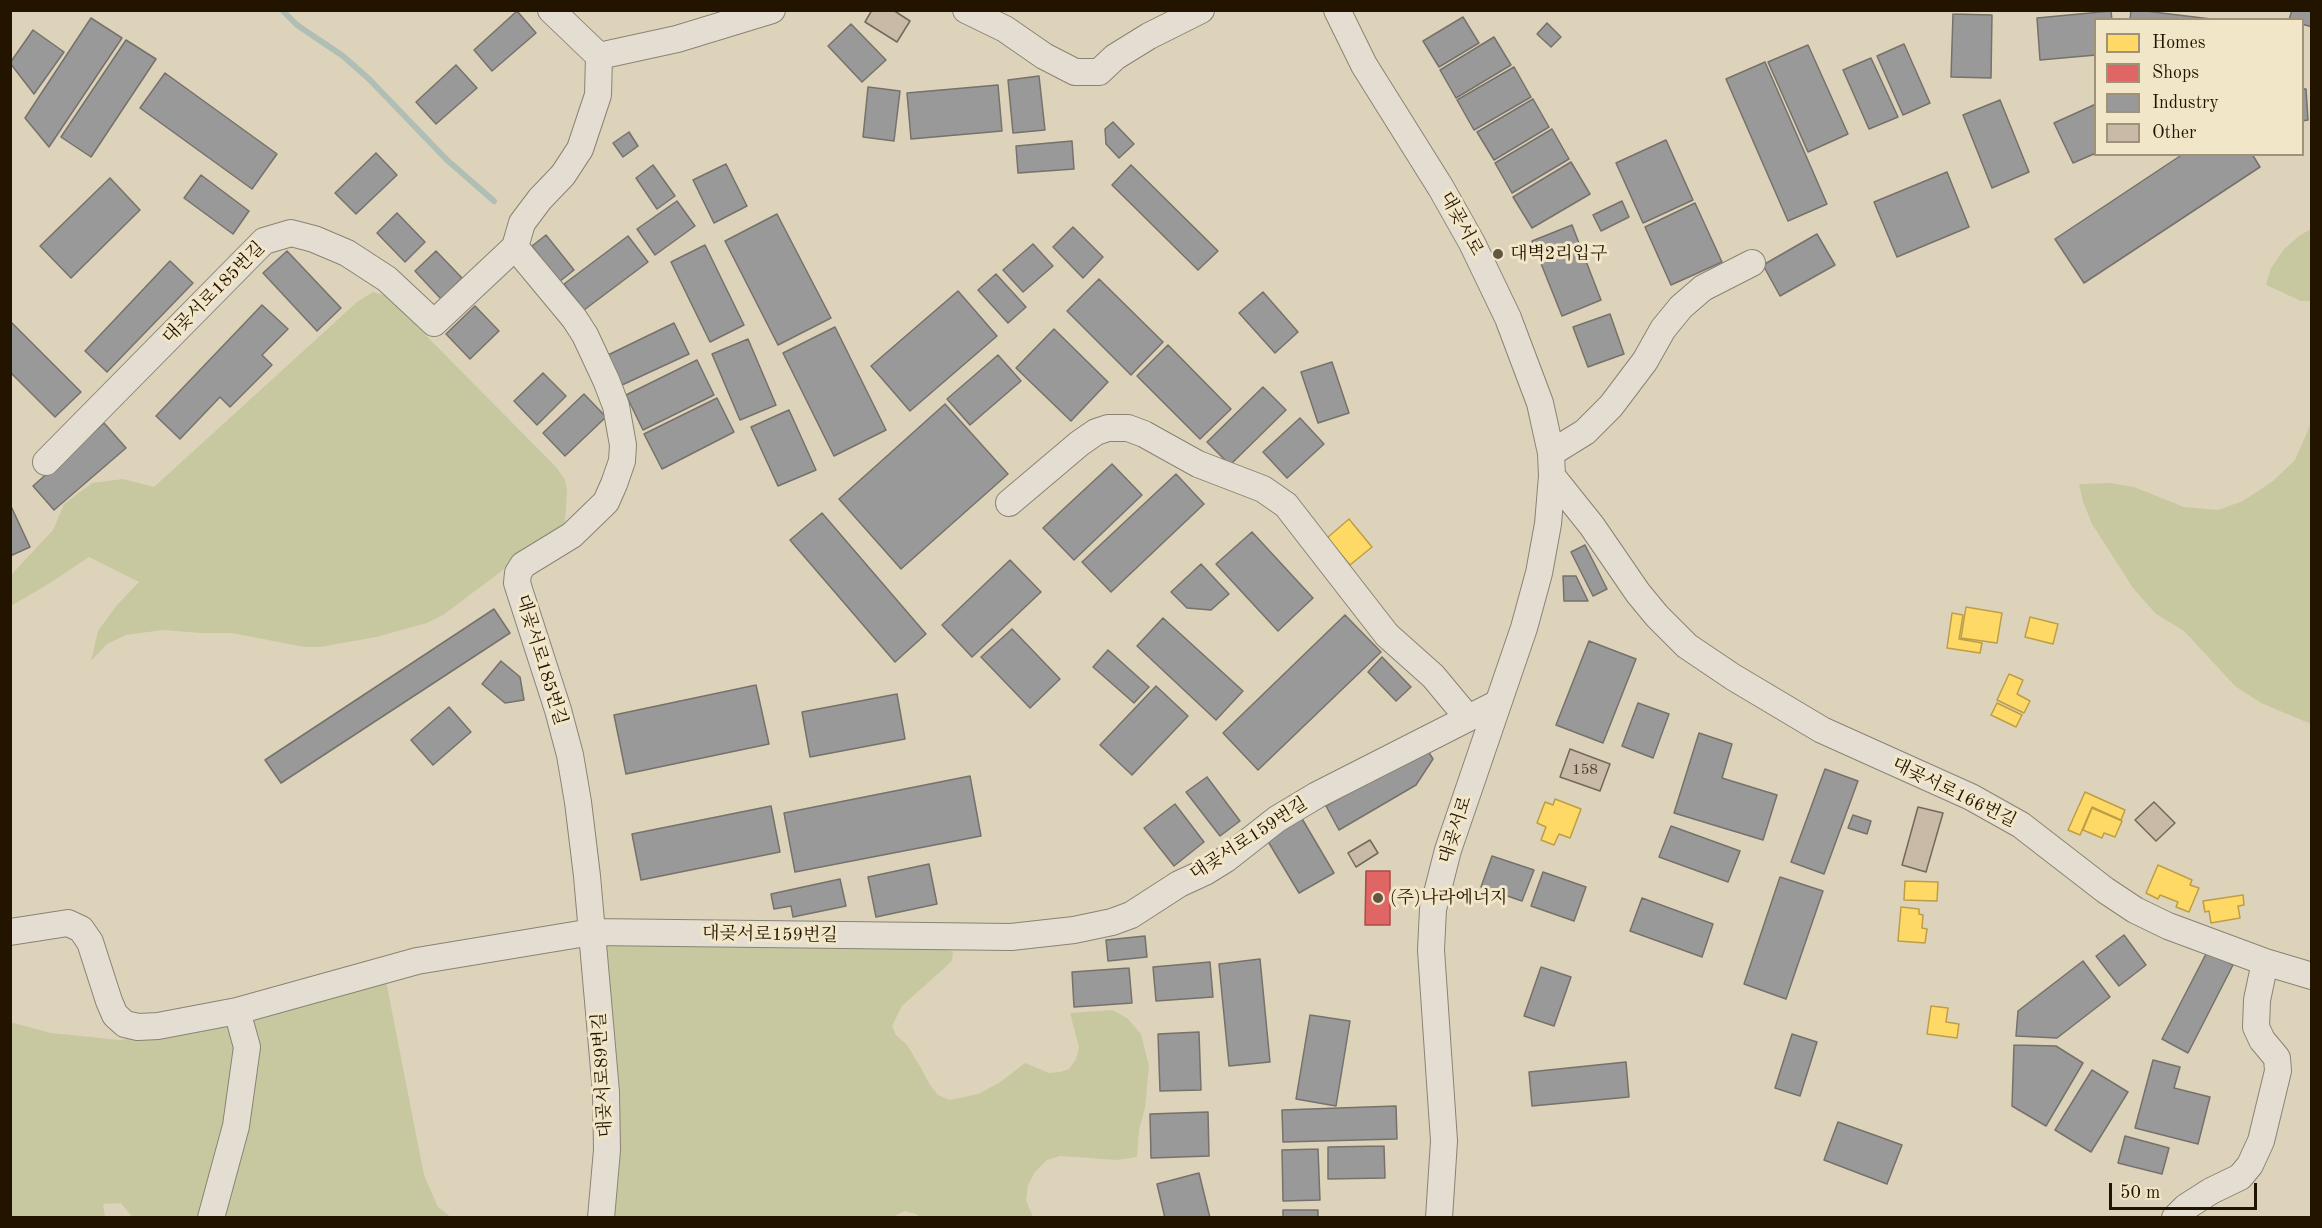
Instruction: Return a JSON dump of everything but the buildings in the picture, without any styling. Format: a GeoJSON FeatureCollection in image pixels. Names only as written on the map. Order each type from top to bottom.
{"type":"FeatureCollection","features":[{"type":"Feature","properties":{"kind":"street"},"geometry":{"type":"LineString","coordinates":[[551,10],[599,56],[677,39],[772,10]]}},
{"type":"Feature","properties":{"kind":"street"},"geometry":{"type":"LineString","coordinates":[[966,10],[1005,29],[1044,56],[1076,72],[1099,72],[1115,57],[1149,36],[1201,10]]}},
{"type":"Feature","properties":{"kind":"street","name":"대곶서로"},"geometry":{"type":"LineString","coordinates":[[1337,10],[1364,65],[1441,188],[1472,243],[1512,328],[1540,403],[1552,464],[1548,524],[1539,573],[1524,628],[1448,850],[1432,909],[1431,950],[1444,1141],[1439,1218]]}},
{"type":"Feature","properties":{"kind":"street","name":"대곶서로185번길"},"geometry":{"type":"LineString","coordinates":[[46,462],[264,241],[291,233],[314,239],[347,254],[387,279],[434,323],[515,247],[522,224],[540,199],[563,175],[580,149],[598,95],[599,56]]}},
{"type":"Feature","properties":{"kind":"street","name":"대곶서로185번길"},"geometry":{"type":"LineString","coordinates":[[515,247],[574,318],[585,335],[616,406],[623,445],[622,461],[606,502],[572,535],[524,565],[518,573],[517,583],[570,755],[582,834],[592,932]]}},
{"type":"Feature","properties":{"kind":"street"},"geometry":{"type":"LineString","coordinates":[[1552,464],[1611,406],[1645,361],[1663,329],[1681,307],[1703,288],[1752,263]]}},
{"type":"Feature","properties":{"kind":"street"},"geometry":{"type":"LineString","coordinates":[[1009,503],[1080,443],[1096,432],[1108,428],[1128,428],[1144,434],[1198,464],[1263,489],[1286,505],[1387,635],[1433,676],[1468,718]]}},
{"type":"Feature","properties":{"kind":"street","name":"대곶서로166번길"},"geometry":{"type":"LineString","coordinates":[[1552,464],[1638,593],[1657,616],[1687,645],[1733,677],[1822,730],[1971,797],[2021,825],[2104,890],[2135,910],[2168,926],[2265,963],[2312,976]]}},
{"type":"Feature","properties":{"kind":"street","name":"대곶서로159번길"},"geometry":{"type":"LineString","coordinates":[[10,932],[47,924],[68,923],[81,929],[90,942],[115,1015],[125,1024],[138,1027],[158,1026],[237,1011],[417,961],[592,932],[1011,937],[1074,930],[1112,922],[1131,915],[1179,884],[1226,859],[1277,819],[1317,795],[1498,703]]}},
{"type":"Feature","properties":{"kind":"street","name":"대곶서로89번길"},"geometry":{"type":"LineString","coordinates":[[592,932],[606,1092],[607,1150],[601,1218]]}},
{"type":"Feature","properties":{"kind":"street"},"geometry":{"type":"LineString","coordinates":[[2175,1218],[2186,1207],[2211,1191],[2240,1177],[2250,1165],[2261,1141],[2278,1071],[2277,1058],[2262,1040],[2256,1027],[2257,1000],[2265,963]]}},
{"type":"Feature","properties":{"kind":"street"},"geometry":{"type":"LineString","coordinates":[[211,1218],[236,1126],[247,1047],[237,1011]]}},
{"type":"Feature","properties":{"kind":"green space"},"geometry":{"type":"Polygon","coordinates":[[[2311,229],[2311,301],[2301,301],[2266,285],[2271,268],[2284,249],[2311,229]]]}},
{"type":"Feature","properties":{"kind":"green space"},"geometry":{"type":"Polygon","coordinates":[[[373,292],[387,296],[557,468],[565,480],[567,491],[565,523],[558,535],[507,567],[443,615],[427,623],[376,637],[320,647],[304,647],[232,633],[163,630],[126,635],[107,644],[91,661],[98,631],[117,605],[139,582],[89,557],[11,606],[10,576],[53,530],[64,504],[92,483],[123,479],[154,487],[357,302],[373,292]]]}},
{"type":"Feature","properties":{"kind":"green space"},"geometry":{"type":"Polygon","coordinates":[[[2311,423],[2311,724],[2261,703],[2235,686],[2184,631],[2156,614],[2133,588],[2092,524],[2079,484],[2109,483],[2134,487],[2184,507],[2218,510],[2243,501],[2273,481],[2295,460],[2311,423]]]}},
{"type":"Feature","properties":{"kind":"green space"},"geometry":{"type":"Polygon","coordinates":[[[613,942],[945,947],[953,952],[952,961],[902,1006],[892,1026],[896,1035],[907,1045],[930,1085],[938,1095],[950,1100],[978,1094],[999,1083],[1025,1063],[1049,1073],[1069,1069],[1076,1059],[1079,1047],[1070,1013],[1112,1010],[1127,1018],[1141,1034],[1149,1066],[1137,1157],[1117,1160],[1060,1156],[1047,1160],[1035,1172],[1028,1185],[1026,1200],[1033,1217],[919,1217],[905,1211],[890,1218],[615,1217],[620,1153],[618,1083],[605,946],[613,942]]]}},
{"type":"Feature","properties":{"kind":"green space"},"geometry":{"type":"Polygon","coordinates":[[[386,981],[424,1175],[438,1207],[451,1217],[133,1218],[121,1203],[103,1204],[105,1217],[11,1217],[10,1022],[51,1033],[120,1040],[190,1032],[386,981]]]}},
{"type":"Feature","properties":{"kind":"waterway"},"geometry":{"type":"LineString","coordinates":[[282,10],[297,25],[343,56],[369,79],[447,160],[494,201]]}},
{"type":"Feature","properties":{"kind":"place","name":"대벽2리입구"},"geometry":{"type":"Point","coordinates":[1498,254]}},
{"type":"Feature","properties":{"kind":"place","name":"(주)나라에너지"},"geometry":{"type":"Point","coordinates":[1378,898]}}]}
